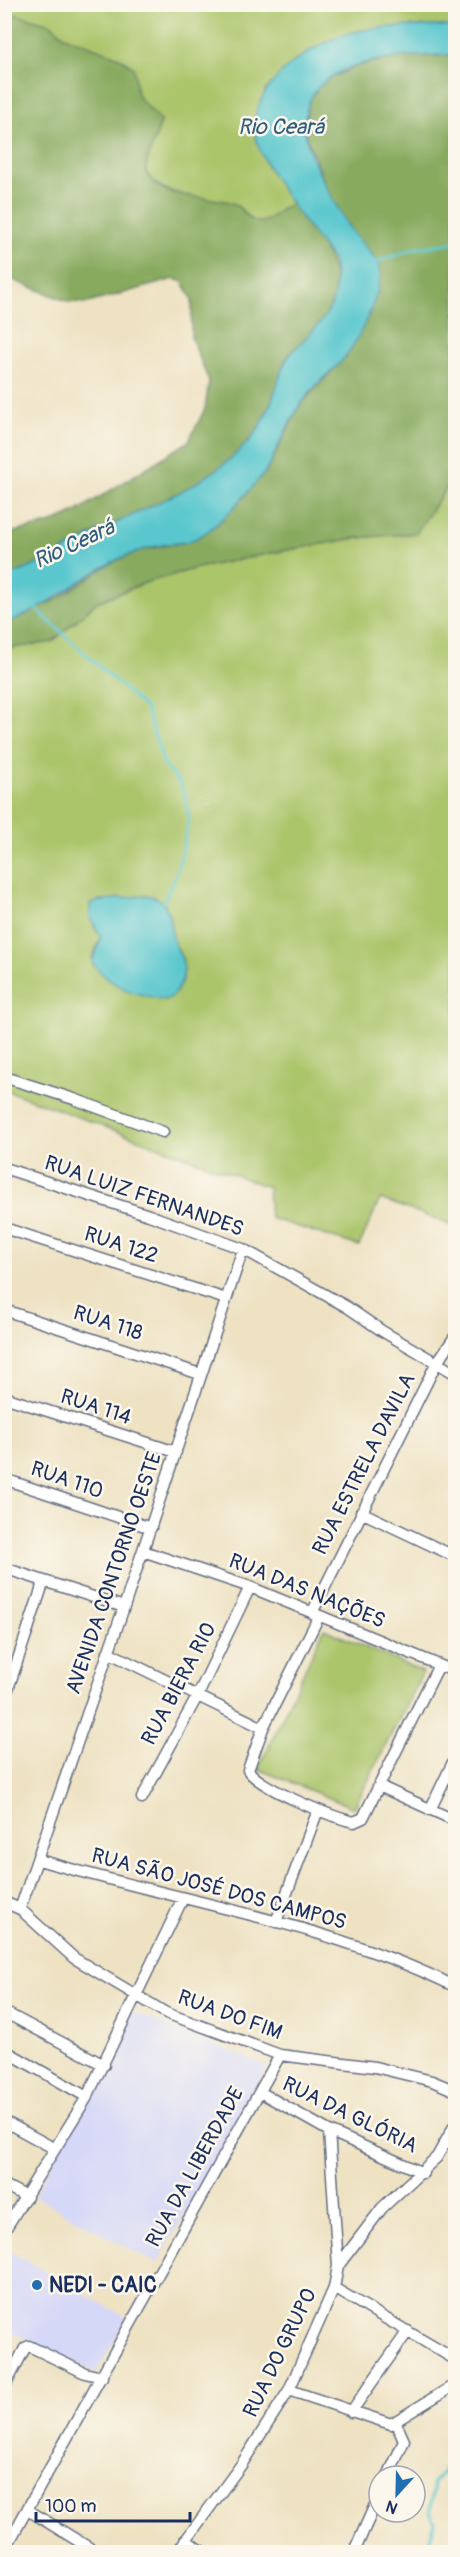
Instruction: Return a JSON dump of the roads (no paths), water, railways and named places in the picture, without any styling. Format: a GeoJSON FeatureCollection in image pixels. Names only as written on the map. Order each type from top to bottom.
{"type":"FeatureCollection","features":[{"type":"Feature","properties":{"kind":"street"},"geometry":{"type":"LineString","coordinates":[[4,1077],[163,1132]]}},
{"type":"Feature","properties":{"kind":"street","name":"RUA LUIZ FERNANDES"},"geometry":{"type":"LineString","coordinates":[[4,1168],[159,1218],[243,1249],[347,1307],[436,1364],[456,1374]]}},
{"type":"Feature","properties":{"kind":"street","name":"RUA 122"},"geometry":{"type":"LineString","coordinates":[[4,1228],[226,1299]]}},
{"type":"Feature","properties":{"kind":"street","name":"AVENIDA CONTORNO OESTE"},"geometry":{"type":"LineString","coordinates":[[20,1909],[39,1860],[243,1249]]}},
{"type":"Feature","properties":{"kind":"street","name":"RUA 118"},"geometry":{"type":"LineString","coordinates":[[4,1310],[200,1374]]}},
{"type":"Feature","properties":{"kind":"street","name":"RUA ESTRELA DAVILA"},"geometry":{"type":"LineString","coordinates":[[318,1810],[258,1782],[248,1770],[263,1728],[361,1512],[436,1364],[456,1335]]}},
{"type":"Feature","properties":{"kind":"street","name":"RUA 114"},"geometry":{"type":"LineString","coordinates":[[4,1397],[176,1452]]}},
{"type":"Feature","properties":{"kind":"street","name":"RUA 110"},"geometry":{"type":"LineString","coordinates":[[4,1479],[151,1528]]}},
{"type":"Feature","properties":{"kind":"street"},"geometry":{"type":"LineString","coordinates":[[361,1512],[456,1557]]}},
{"type":"Feature","properties":{"kind":"street","name":"RUA DAS NAÇÕES"},"geometry":{"type":"LineString","coordinates":[[143,1551],[250,1587],[456,1672]]}},
{"type":"Feature","properties":{"kind":"street"},"geometry":{"type":"LineString","coordinates":[[4,1568],[124,1607]]}},
{"type":"Feature","properties":{"kind":"street"},"geometry":{"type":"LineString","coordinates":[[4,1701],[44,1581]]}},
{"type":"Feature","properties":{"kind":"street","name":"RUA BIERA RIO"},"geometry":{"type":"LineString","coordinates":[[142,1798],[198,1695],[250,1587]]}},
{"type":"Feature","properties":{"kind":"street"},"geometry":{"type":"LineString","coordinates":[[108,1652],[263,1728]]}},
{"type":"Feature","properties":{"kind":"street"},"geometry":{"type":"LineString","coordinates":[[276,1922],[318,1810],[354,1822],[363,1818],[439,1665]]}},
{"type":"Feature","properties":{"kind":"street"},"geometry":{"type":"LineString","coordinates":[[430,1810],[456,1756]]}},
{"type":"Feature","properties":{"kind":"street"},"geometry":{"type":"LineString","coordinates":[[379,1786],[456,1821]]}},
{"type":"Feature","properties":{"kind":"street","name":"RUA SÃO JOSÉ DOS CAMPOS"},"geometry":{"type":"LineString","coordinates":[[39,1860],[183,1898],[215,1904],[276,1922],[417,1968],[456,1987]]}},
{"type":"Feature","properties":{"kind":"street"},"geometry":{"type":"LineString","coordinates":[[4,2231],[87,2097],[183,1898]]}},
{"type":"Feature","properties":{"kind":"street","name":"RUA DO FIM"},"geometry":{"type":"LineString","coordinates":[[4,1902],[20,1909],[74,1958],[166,2013],[280,2055],[375,2067],[432,2081],[456,2091]]}},
{"type":"Feature","properties":{"kind":"street"},"geometry":{"type":"LineString","coordinates":[[8,2014],[104,2065]]}},
{"type":"Feature","properties":{"kind":"street"},"geometry":{"type":"LineString","coordinates":[[4,2050],[87,2097]]}},
{"type":"Feature","properties":{"kind":"street","name":"RUA DA LIBERDADE"},"geometry":{"type":"LineString","coordinates":[[4,2551],[280,2055]]}},
{"type":"Feature","properties":{"kind":"street","name":"RUA DA GLÓRIA"},"geometry":{"type":"LineString","coordinates":[[260,2092],[329,2131],[423,2173]]}},
{"type":"Feature","properties":{"kind":"street"},"geometry":{"type":"LineString","coordinates":[[4,2121],[55,2149]]}},
{"type":"Feature","properties":{"kind":"street"},"geometry":{"type":"LineString","coordinates":[[338,2266],[382,2208],[423,2173],[444,2148],[456,2123]]}},
{"type":"Feature","properties":{"kind":"street"},"geometry":{"type":"LineString","coordinates":[[329,2131],[338,2266]]}},
{"type":"Feature","properties":{"kind":"street"},"geometry":{"type":"LineString","coordinates":[[4,2185],[27,2197]]}},
{"type":"Feature","properties":{"kind":"street","name":"RUA DO GRUPO"},"geometry":{"type":"LineString","coordinates":[[177,2553],[247,2456],[289,2390],[334,2288],[338,2266]]}},
{"type":"Feature","properties":{"kind":"street"},"geometry":{"type":"LineString","coordinates":[[334,2288],[456,2360]]}},
{"type":"Feature","properties":{"kind":"street"},"geometry":{"type":"LineString","coordinates":[[351,2412],[408,2331]]}},
{"type":"Feature","properties":{"kind":"street"},"geometry":{"type":"LineString","coordinates":[[6,2383],[25,2348],[32,2348],[85,2373],[102,2377]]}},
{"type":"Feature","properties":{"kind":"street"},"geometry":{"type":"LineString","coordinates":[[289,2390],[385,2424],[396,2423],[456,2384]]}},
{"type":"Feature","properties":{"kind":"street"},"geometry":{"type":"LineString","coordinates":[[393,2464],[404,2441],[396,2423]]}},
{"type":"Feature","properties":{"kind":"street"},"geometry":{"type":"LineString","coordinates":[[28,2510],[96,2553]]}},
{"type":"Feature","properties":{"kind":"street"},"geometry":{"type":"LineString","coordinates":[[354,2553],[367,2523]]}},
{"type":"Feature","properties":{"kind":"street"},"geometry":{"type":"LineString","coordinates":[[185,2541],[204,2553]]}},
{"type":"Feature","properties":{"kind":"water","name":"Rio Ceará"},"geometry":{"type":"Polygon","coordinates":[[[455,26],[455,55],[384,59],[359,65],[337,74],[319,87],[308,105],[305,130],[311,154],[337,208],[350,229],[377,261],[380,274],[379,283],[368,317],[351,349],[341,362],[314,387],[300,406],[265,472],[230,512],[200,536],[187,542],[167,544],[121,558],[35,610],[5,623],[5,577],[42,562],[180,492],[216,470],[249,441],[269,407],[287,359],[317,326],[331,305],[335,292],[332,259],[285,194],[256,140],[254,126],[257,110],[272,83],[296,60],[338,37],[365,30],[396,27],[455,26]]]}},
{"type":"Feature","properties":{"kind":"water"},"geometry":{"type":"Polygon","coordinates":[[[146,895],[155,897],[165,906],[174,942],[183,964],[183,976],[179,987],[167,1000],[125,989],[100,972],[92,963],[101,937],[90,918],[90,904],[102,900],[146,895]]]}},
{"type":"Feature","properties":{"kind":"waterway"},"geometry":{"type":"LineString","coordinates":[[374,263],[413,249],[456,242]]}},
{"type":"Feature","properties":{"kind":"waterway"},"geometry":{"type":"LineString","coordinates":[[33,606],[146,709],[165,767],[180,783],[186,799],[189,820],[178,870],[163,903]]}},
{"type":"Feature","properties":{"kind":"waterway"},"geometry":{"type":"LineString","coordinates":[[425,2552],[435,2523],[430,2511],[434,2482],[456,2453]]}},
{"type":"Feature","properties":{"kind":"place","name":"NEDI - CAIC"},"geometry":{"type":"Point","coordinates":[37,2285]}}]}
